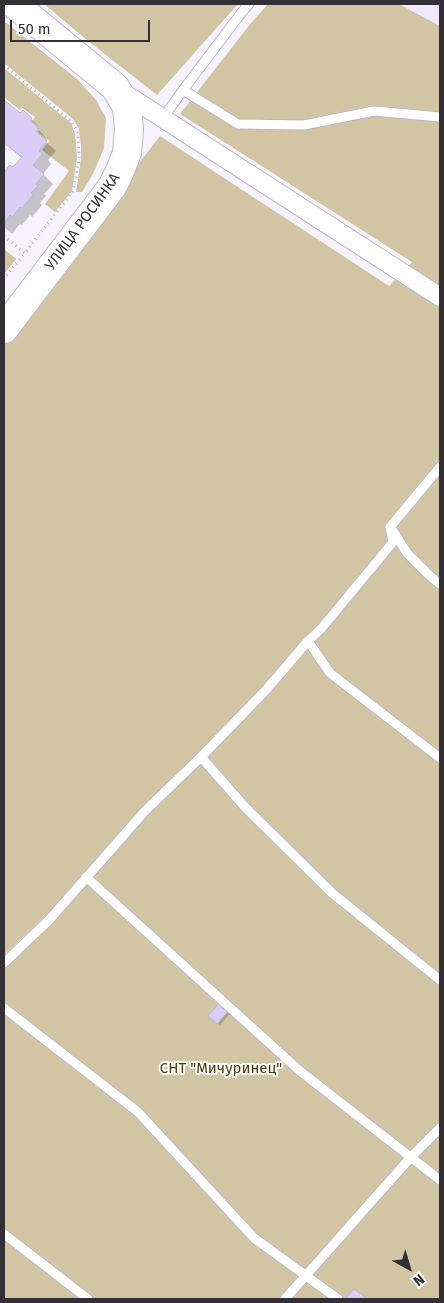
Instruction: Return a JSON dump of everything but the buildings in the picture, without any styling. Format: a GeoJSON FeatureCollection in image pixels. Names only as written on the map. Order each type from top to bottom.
{"type":"FeatureCollection","features":[{"type":"Feature","properties":{"kind":"main road","name":"УЛИЦА РОСИНКА"},"geometry":{"type":"LineString","coordinates":[[4,329],[112,187],[128,154],[129,129],[127,107],[114,87],[14,4]]}},
{"type":"Feature","properties":{"kind":"street"},"geometry":{"type":"LineString","coordinates":[[114,87],[440,297]]}},
{"type":"Feature","properties":{"kind":"lane"},"geometry":{"type":"LineString","coordinates":[[162,118],[249,4]]}},
{"type":"Feature","properties":{"kind":"lane"},"geometry":{"type":"LineString","coordinates":[[183,90],[238,124],[304,125],[374,111],[440,116]]}},
{"type":"Feature","properties":{"kind":"lane"},"geometry":{"type":"LineString","coordinates":[[390,527],[440,467]]}},
{"type":"Feature","properties":{"kind":"lane"},"geometry":{"type":"LineString","coordinates":[[390,527],[407,552],[440,584]]}},
{"type":"Feature","properties":{"kind":"lane"},"geometry":{"type":"LineString","coordinates":[[4,963],[49,920],[145,811],[265,691],[321,629],[393,542],[390,527]]}},
{"type":"Feature","properties":{"kind":"lane"},"geometry":{"type":"LineString","coordinates":[[308,642],[330,673],[440,758]]}},
{"type":"Feature","properties":{"kind":"lane"},"geometry":{"type":"LineString","coordinates":[[201,757],[245,807],[332,893],[440,980]]}},
{"type":"Feature","properties":{"kind":"lane"},"geometry":{"type":"LineString","coordinates":[[86,877],[300,1071],[440,1180]]}},
{"type":"Feature","properties":{"kind":"lane"},"geometry":{"type":"LineString","coordinates":[[4,1008],[138,1112],[254,1238],[338,1299]]}},
{"type":"Feature","properties":{"kind":"lane"},"geometry":{"type":"LineString","coordinates":[[286,1299],[411,1157],[440,1128]]}},
{"type":"Feature","properties":{"kind":"lane"},"geometry":{"type":"LineString","coordinates":[[4,1234],[88,1299]]}},
{"type":"Feature","properties":{"kind":"path"},"geometry":{"type":"LineString","coordinates":[[4,65],[72,122],[78,133],[79,159],[73,191],[4,278]]}},
{"type":"Feature","properties":{"kind":"path"},"geometry":{"type":"LineString","coordinates":[[4,150],[7,145]]}},
{"type":"Feature","properties":{"kind":"path"},"geometry":{"type":"LineString","coordinates":[[4,236],[25,253]]}},
{"type":"Feature","properties":{"kind":"shaded area"},"geometry":{"type":"Polygon","coordinates":[[[399,4],[440,4],[440,26],[399,4]]]}},
{"type":"Feature","properties":{"kind":"green space"},"geometry":{"type":"Polygon","coordinates":[[[44,4],[238,4],[157,95],[44,4]]]}},
{"type":"Feature","properties":{"kind":"green space","name":"СНТ \"Мичуринец\""},"geometry":{"type":"Polygon","coordinates":[[[268,4],[399,4],[440,26],[440,1299],[4,1299],[4,963],[81,882],[4,955],[4,337],[160,136],[389,286],[412,262],[180,114],[268,4]]]}},
{"type":"Feature","properties":{"kind":"green space"},"geometry":{"type":"Polygon","coordinates":[[[4,21],[77,79],[96,100],[106,118],[104,148],[93,174],[82,192],[76,192],[81,159],[79,129],[72,118],[4,63],[4,21]]]}},
{"type":"Feature","properties":{"kind":"green space"},"geometry":{"type":"Polygon","coordinates":[[[4,68],[71,123],[75,134],[77,158],[72,191],[55,212],[45,204],[69,171],[42,150],[49,141],[38,132],[41,128],[32,121],[35,117],[22,108],[20,110],[4,97],[4,68]]]}},
{"type":"Feature","properties":{"kind":"green space"},"geometry":{"type":"Polygon","coordinates":[[[4,249],[16,259],[4,274],[4,249]]]}}]}
